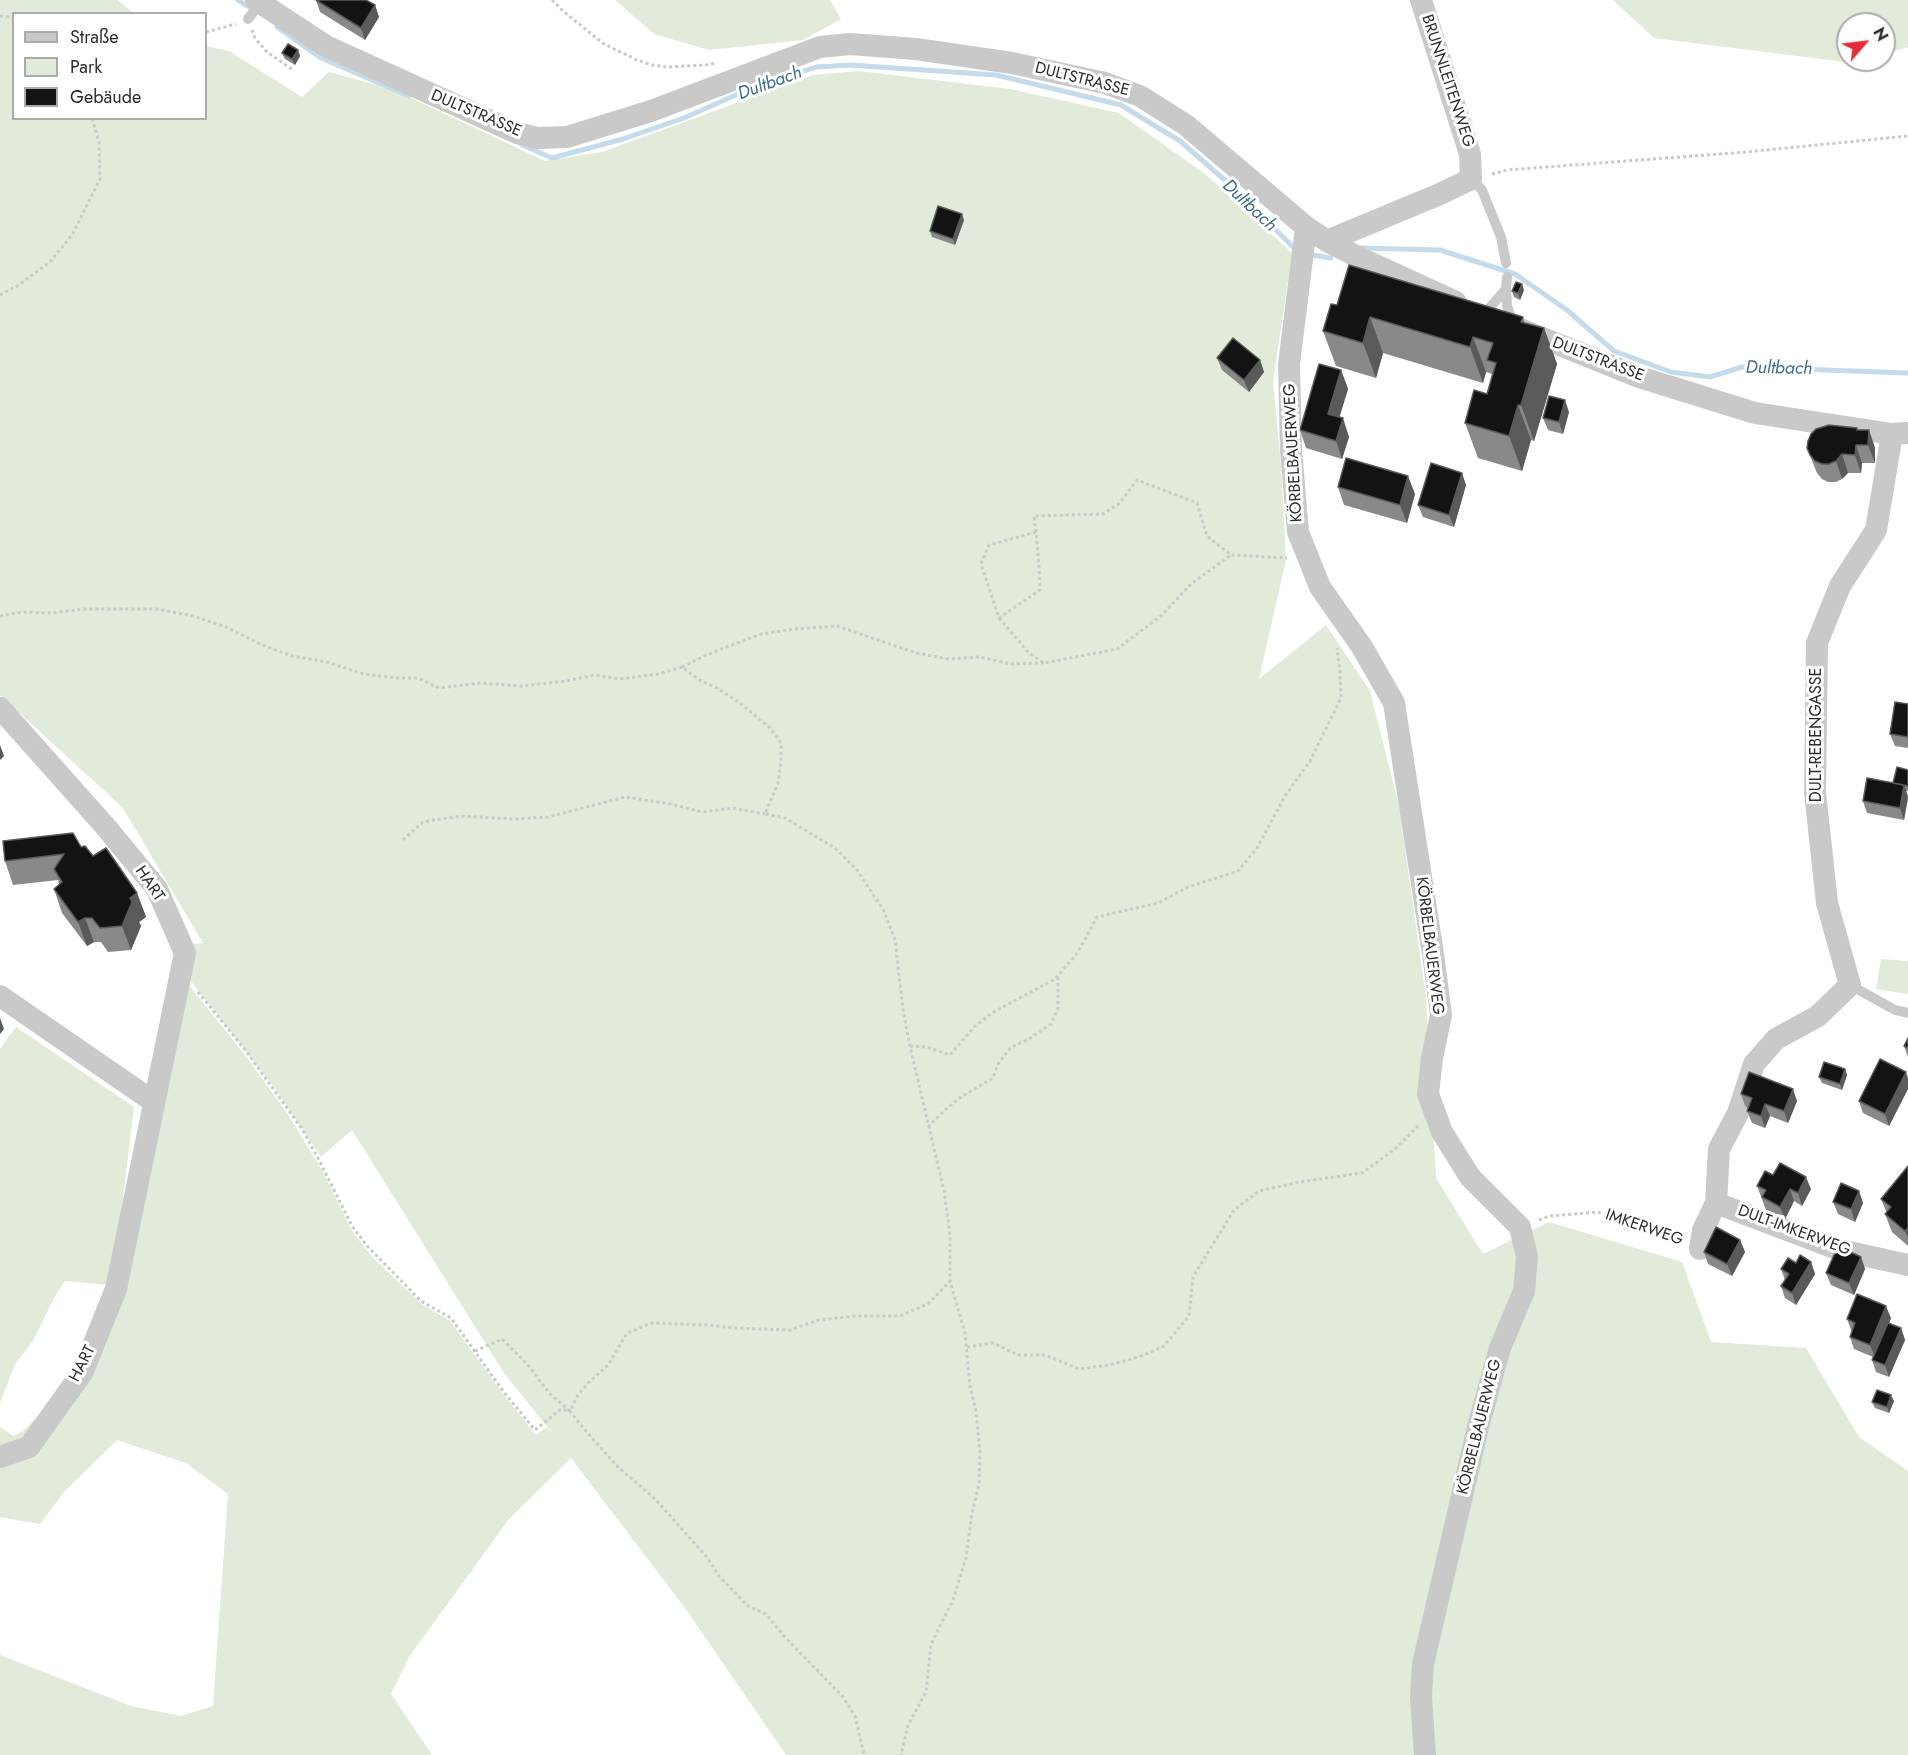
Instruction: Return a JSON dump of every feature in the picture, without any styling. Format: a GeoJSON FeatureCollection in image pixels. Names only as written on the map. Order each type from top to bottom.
{"type":"FeatureCollection","features":[{"type":"Feature","properties":{"kind":"street","name":"BRUNNLEITENWEG"},"geometry":{"type":"LineString","coordinates":[[1421,0],[1470,154],[1471,179]]}},
{"type":"Feature","properties":{"kind":"street","name":"DULTSTRASSE"},"geometry":{"type":"LineString","coordinates":[[255,7],[326,46],[517,133],[537,138],[567,137],[651,111],[820,47],[850,44],[916,49],[1012,63],[1105,83],[1140,96],[1186,125],[1306,227],[1327,241],[1468,307],[1639,377],[1728,406],[1755,413],[1900,433]]}},
{"type":"Feature","properties":{"kind":"street"},"geometry":{"type":"LineString","coordinates":[[1327,241],[1471,179]]}},
{"type":"Feature","properties":{"kind":"street","name":"KÖRBELBAUERWEG"},"geometry":{"type":"LineString","coordinates":[[1306,227],[1289,364],[1291,450],[1298,532],[1320,587],[1362,647],[1394,702],[1434,954],[1441,1015],[1432,1058],[1428,1094],[1433,1110],[1442,1132],[1470,1177],[1520,1227],[1527,1257],[1524,1291],[1500,1347],[1478,1427],[1423,1664],[1425,1755]]}},
{"type":"Feature","properties":{"kind":"street","name":"DULT-REBENGASSE"},"geometry":{"type":"LineString","coordinates":[[1850,985],[1827,903],[1815,792],[1817,643],[1840,586],[1876,530],[1900,433]]}},
{"type":"Feature","properties":{"kind":"street","name":"HART"},"geometry":{"type":"LineString","coordinates":[[0,708],[105,826],[157,889],[185,953],[116,1289],[82,1373],[29,1447],[0,1457]]}},
{"type":"Feature","properties":{"kind":"street","name":"IMKERWEG"},"geometry":{"type":"LineString","coordinates":[[1700,1249],[1703,1230],[1716,1203],[1719,1149],[1738,1113],[1754,1064],[1776,1039],[1818,1016],[1850,985]]}},
{"type":"Feature","properties":{"kind":"street"},"geometry":{"type":"LineString","coordinates":[[5,1003],[154,1102]]}},
{"type":"Feature","properties":{"kind":"street","name":"DULT-IMKERWEG"},"geometry":{"type":"LineString","coordinates":[[1716,1203],[1840,1250],[1908,1265]]}},
{"type":"Feature","properties":{"kind":"lane","name":"BRUNNLEITENWEG"},"geometry":{"type":"LineString","coordinates":[[1471,179],[1482,190],[1502,237],[1506,262]]}},
{"type":"Feature","properties":{"kind":"lane"},"geometry":{"type":"LineString","coordinates":[[1485,313],[1507,283],[1508,306],[1514,326]]}},
{"type":"Feature","properties":{"kind":"lane"},"geometry":{"type":"LineString","coordinates":[[1850,985],[1895,1010],[1908,1013]]}},
{"type":"Feature","properties":{"kind":"path"},"geometry":{"type":"LineString","coordinates":[[552,0],[604,44],[637,60],[667,67],[717,63]]}},
{"type":"Feature","properties":{"kind":"path"},"geometry":{"type":"LineString","coordinates":[[255,7],[255,38],[267,52],[293,70]]}},
{"type":"Feature","properties":{"kind":"path"},"geometry":{"type":"LineString","coordinates":[[207,32],[229,27]]}},
{"type":"Feature","properties":{"kind":"path"},"geometry":{"type":"LineString","coordinates":[[0,295],[17,286],[50,262],[72,235],[100,179],[99,142],[93,120]]}},
{"type":"Feature","properties":{"kind":"path"},"geometry":{"type":"LineString","coordinates":[[1471,179],[1507,170],[1746,152],[1908,136]]}},
{"type":"Feature","properties":{"kind":"path"},"geometry":{"type":"LineString","coordinates":[[999,618],[1040,590],[1034,516],[1103,514],[1120,502],[1137,480],[1197,503],[1207,536],[1231,555],[1295,558],[1298,532]]}},
{"type":"Feature","properties":{"kind":"path"},"geometry":{"type":"LineString","coordinates":[[1036,532],[989,545],[981,564],[999,618],[1029,653],[1044,663]]}},
{"type":"Feature","properties":{"kind":"path"},"geometry":{"type":"LineString","coordinates":[[0,616],[22,612],[52,613],[84,609],[157,609],[193,616],[292,656],[327,662],[364,674],[418,678],[439,688],[481,683],[520,686],[595,675],[619,679],[659,675],[761,634],[837,626],[916,653],[949,659],[980,657],[1011,664],[1044,663],[1117,649],[1162,615],[1191,584],[1231,555]]}},
{"type":"Feature","properties":{"kind":"path"},"geometry":{"type":"LineString","coordinates":[[910,1046],[927,1047],[950,1055],[974,1027],[992,1013],[1055,980],[1078,952],[1097,917],[1158,903],[1188,887],[1238,871],[1257,848],[1285,796],[1310,761],[1341,698],[1336,610]]}},
{"type":"Feature","properties":{"kind":"path"},"geometry":{"type":"LineString","coordinates":[[682,667],[754,714],[770,728],[781,743],[778,783],[765,814]]}},
{"type":"Feature","properties":{"kind":"path"},"geometry":{"type":"LineString","coordinates":[[404,840],[423,822],[460,816],[514,819],[548,817],[625,797],[671,804],[702,812],[733,808],[785,818],[835,848],[857,870],[884,911],[895,940],[903,1010],[910,1046],[944,1191],[950,1235],[950,1281],[967,1347],[970,1386],[976,1411],[980,1452],[979,1484],[972,1513],[966,1558],[953,1600],[931,1644],[926,1692],[908,1725],[901,1755]]}},
{"type":"Feature","properties":{"kind":"path"},"geometry":{"type":"LineString","coordinates":[[181,972],[226,1026],[302,1129],[352,1226],[368,1248],[421,1301],[451,1318],[503,1391],[535,1430],[561,1409],[570,1411]]}},
{"type":"Feature","properties":{"kind":"path"},"geometry":{"type":"LineString","coordinates":[[928,1127],[961,1097],[993,1078],[998,1064],[1011,1047],[1027,1040],[1050,1024],[1058,1008],[1058,975]]}},
{"type":"Feature","properties":{"kind":"path"},"geometry":{"type":"LineString","coordinates":[[967,1347],[993,1343],[1018,1355],[1045,1355],[1079,1369],[1119,1363],[1164,1346],[1189,1316],[1193,1277],[1234,1210],[1259,1191],[1299,1182],[1362,1173],[1395,1149],[1433,1110]]}},
{"type":"Feature","properties":{"kind":"path","name":"IMKERWEG"},"geometry":{"type":"LineString","coordinates":[[1520,1227],[1549,1216],[1597,1212],[1652,1228],[1700,1249]]}},
{"type":"Feature","properties":{"kind":"path"},"geometry":{"type":"LineString","coordinates":[[570,1411],[587,1384],[608,1365],[627,1333],[652,1323],[790,1330],[819,1320],[855,1316],[900,1316],[928,1304],[950,1281]]}},
{"type":"Feature","properties":{"kind":"path"},"geometry":{"type":"LineString","coordinates":[[475,1351],[502,1339],[529,1366],[549,1392],[570,1411],[617,1466],[655,1499],[705,1556],[719,1576],[748,1606],[766,1614],[843,1697],[855,1716],[864,1755]]}},
{"type":"Feature","properties":{"kind":"green space"},"geometry":{"type":"Polygon","coordinates":[[[0,0],[118,0],[132,12],[12,12],[12,120],[207,120],[207,46],[229,51],[302,97],[329,72],[392,89],[545,161],[602,152],[813,75],[859,71],[1010,89],[1119,113],[1205,174],[1292,253],[1273,382],[1281,466],[1286,560],[1259,679],[1326,625],[1370,691],[1399,806],[1426,998],[1436,1178],[1483,1254],[1549,1222],[1682,1262],[1711,1342],[1806,1348],[1859,1437],[1908,1471],[1908,1755],[786,1755],[685,1608],[571,1458],[509,1519],[409,1657],[391,1694],[432,1755],[0,1755],[0,1655],[131,1706],[181,1716],[213,1706],[228,1494],[186,1463],[117,1440],[64,1492],[40,1524],[0,1517],[0,1427],[13,1436],[23,1431],[41,1413],[88,1381],[189,985],[248,1059],[287,1113],[322,1170],[352,1231],[373,1258],[423,1305],[450,1321],[536,1435],[546,1427],[553,1434],[504,1373],[352,1130],[321,1157],[274,1087],[183,971],[185,945],[203,943],[123,808],[0,695],[0,0]]]}},
{"type":"Feature","properties":{"kind":"green space"},"geometry":{"type":"Polygon","coordinates":[[[615,0],[830,0],[841,19],[803,40],[709,50],[654,34],[615,0]]]}},
{"type":"Feature","properties":{"kind":"green space"},"geometry":{"type":"Polygon","coordinates":[[[1613,0],[1908,0],[1908,47],[1896,50],[1896,12],[1836,12],[1836,61],[1654,38],[1613,0]]]}},
{"type":"Feature","properties":{"kind":"green space"},"geometry":{"type":"Polygon","coordinates":[[[1881,959],[1908,961],[1908,994],[1876,989],[1881,959]]]}},
{"type":"Feature","properties":{"kind":"green space"},"geometry":{"type":"Polygon","coordinates":[[[16,1027],[134,1107],[116,1256],[110,1285],[65,1281],[33,1341],[15,1364],[0,1403],[0,1049],[16,1027]]]}},
{"type":"Feature","properties":{"kind":"building"},"geometry":{"type":"Polygon","coordinates":[[[316,0],[366,0],[375,5],[361,28],[316,0]]]}},
{"type":"Feature","properties":{"kind":"building"},"geometry":{"type":"Polygon","coordinates":[[[288,44],[298,50],[292,59],[282,53],[288,44]]]}},
{"type":"Feature","properties":{"kind":"building"},"geometry":{"type":"Polygon","coordinates":[[[938,206],[962,214],[953,239],[930,231],[938,206]]]}},
{"type":"Feature","properties":{"kind":"building"},"geometry":{"type":"Polygon","coordinates":[[[1349,265],[1523,317],[1521,322],[1544,328],[1521,405],[1518,405],[1509,436],[1465,423],[1474,390],[1487,394],[1496,363],[1487,360],[1493,343],[1473,337],[1470,347],[1370,317],[1363,343],[1323,331],[1331,304],[1337,305],[1349,265]]]}},
{"type":"Feature","properties":{"kind":"building"},"geometry":{"type":"Polygon","coordinates":[[[1516,282],[1522,284],[1518,293],[1512,291],[1516,282]]]}},
{"type":"Feature","properties":{"kind":"building"},"geometry":{"type":"Polygon","coordinates":[[[1233,338],[1260,360],[1244,380],[1217,358],[1233,338]]]}},
{"type":"Feature","properties":{"kind":"building"},"geometry":{"type":"Polygon","coordinates":[[[1319,364],[1341,370],[1328,414],[1343,418],[1336,441],[1300,430],[1319,364]]]}},
{"type":"Feature","properties":{"kind":"building"},"geometry":{"type":"Polygon","coordinates":[[[1549,396],[1565,400],[1559,422],[1543,418],[1549,396]]]}},
{"type":"Feature","properties":{"kind":"building"},"geometry":{"type":"Polygon","coordinates":[[[1829,425],[1869,430],[1868,445],[1856,445],[1855,455],[1842,454],[1836,461],[1829,464],[1815,461],[1807,448],[1808,441],[1816,429],[1829,425]]]}},
{"type":"Feature","properties":{"kind":"building"},"geometry":{"type":"Polygon","coordinates":[[[1346,458],[1408,476],[1400,505],[1338,487],[1346,458]]]}},
{"type":"Feature","properties":{"kind":"building"},"geometry":{"type":"Polygon","coordinates":[[[1431,463],[1462,473],[1449,515],[1418,505],[1431,463]]]}},
{"type":"Feature","properties":{"kind":"building"},"geometry":{"type":"Polygon","coordinates":[[[1895,702],[1908,704],[1908,737],[1890,734],[1895,702]]]}},
{"type":"Feature","properties":{"kind":"building"},"geometry":{"type":"Polygon","coordinates":[[[1897,767],[1908,770],[1908,786],[1893,783],[1897,767]]]}},
{"type":"Feature","properties":{"kind":"building"},"geometry":{"type":"Polygon","coordinates":[[[1867,778],[1904,785],[1900,808],[1863,801],[1867,778]]]}},
{"type":"Feature","properties":{"kind":"building"},"geometry":{"type":"Polygon","coordinates":[[[73,833],[81,847],[85,846],[93,856],[106,848],[137,893],[130,898],[132,902],[122,926],[100,928],[92,918],[85,918],[78,922],[54,889],[62,882],[54,869],[64,854],[5,861],[3,841],[73,833]]]}},
{"type":"Feature","properties":{"kind":"building"},"geometry":{"type":"Polygon","coordinates":[[[1880,1059],[1906,1072],[1885,1114],[1859,1101],[1880,1059]]]}},
{"type":"Feature","properties":{"kind":"building"},"geometry":{"type":"Polygon","coordinates":[[[1824,1062],[1845,1069],[1840,1084],[1819,1077],[1824,1062]]]}},
{"type":"Feature","properties":{"kind":"building"},"geometry":{"type":"Polygon","coordinates":[[[1749,1072],[1793,1089],[1784,1111],[1765,1104],[1761,1116],[1747,1111],[1752,1098],[1741,1094],[1749,1072]]]}},
{"type":"Feature","properties":{"kind":"building"},"geometry":{"type":"Polygon","coordinates":[[[1780,1163],[1806,1177],[1798,1193],[1790,1189],[1780,1207],[1762,1197],[1766,1190],[1757,1186],[1765,1171],[1773,1175],[1780,1163]]]}},
{"type":"Feature","properties":{"kind":"building"},"geometry":{"type":"Polygon","coordinates":[[[1908,1166],[1908,1228],[1905,1231],[1885,1214],[1891,1207],[1881,1199],[1908,1166]]]}},
{"type":"Feature","properties":{"kind":"building"},"geometry":{"type":"Polygon","coordinates":[[[1841,1183],[1859,1191],[1851,1209],[1833,1202],[1841,1183]]]}},
{"type":"Feature","properties":{"kind":"building"},"geometry":{"type":"Polygon","coordinates":[[[1716,1227],[1740,1240],[1727,1264],[1704,1252],[1716,1227]]]}},
{"type":"Feature","properties":{"kind":"building"},"geometry":{"type":"Polygon","coordinates":[[[1838,1246],[1861,1257],[1849,1283],[1826,1273],[1838,1246]]]}},
{"type":"Feature","properties":{"kind":"building"},"geometry":{"type":"Polygon","coordinates":[[[1800,1255],[1811,1262],[1792,1293],[1781,1286],[1789,1274],[1781,1269],[1788,1258],[1796,1263],[1800,1255]]]}},
{"type":"Feature","properties":{"kind":"building"},"geometry":{"type":"Polygon","coordinates":[[[1857,1294],[1886,1306],[1870,1345],[1850,1337],[1855,1323],[1847,1319],[1857,1294]]]}},
{"type":"Feature","properties":{"kind":"building"},"geometry":{"type":"Polygon","coordinates":[[[1888,1323],[1901,1328],[1885,1365],[1872,1360],[1888,1323]]]}},
{"type":"Feature","properties":{"kind":"building"},"geometry":{"type":"Polygon","coordinates":[[[1877,1390],[1891,1395],[1887,1407],[1872,1402],[1877,1390]]]}},
{"type":"Feature","properties":{"kind":"waterway","name":"Dultbach"},"geometry":{"type":"LineString","coordinates":[[238,0],[252,9]]}},
{"type":"Feature","properties":{"kind":"waterway","name":"Dultbach"},"geometry":{"type":"LineString","coordinates":[[277,27],[321,58],[409,96]]}},
{"type":"Feature","properties":{"kind":"waterway","name":"Dultbach"},"geometry":{"type":"LineString","coordinates":[[522,145],[552,158],[623,139],[684,118],[747,90],[816,67],[850,65],[996,75],[1121,105],[1180,141],[1235,189],[1294,248]]}},
{"type":"Feature","properties":{"kind":"waterway","name":"Dultbach"},"geometry":{"type":"LineString","coordinates":[[1361,248],[1440,250],[1515,274],[1567,310],[1614,351],[1671,372],[1710,377],[1742,367],[1908,373]]}},
{"type":"Feature","properties":{"kind":"waterway","name":"Dultbach"},"geometry":{"type":"LineString","coordinates":[[1311,255],[1331,258]]}}]}
